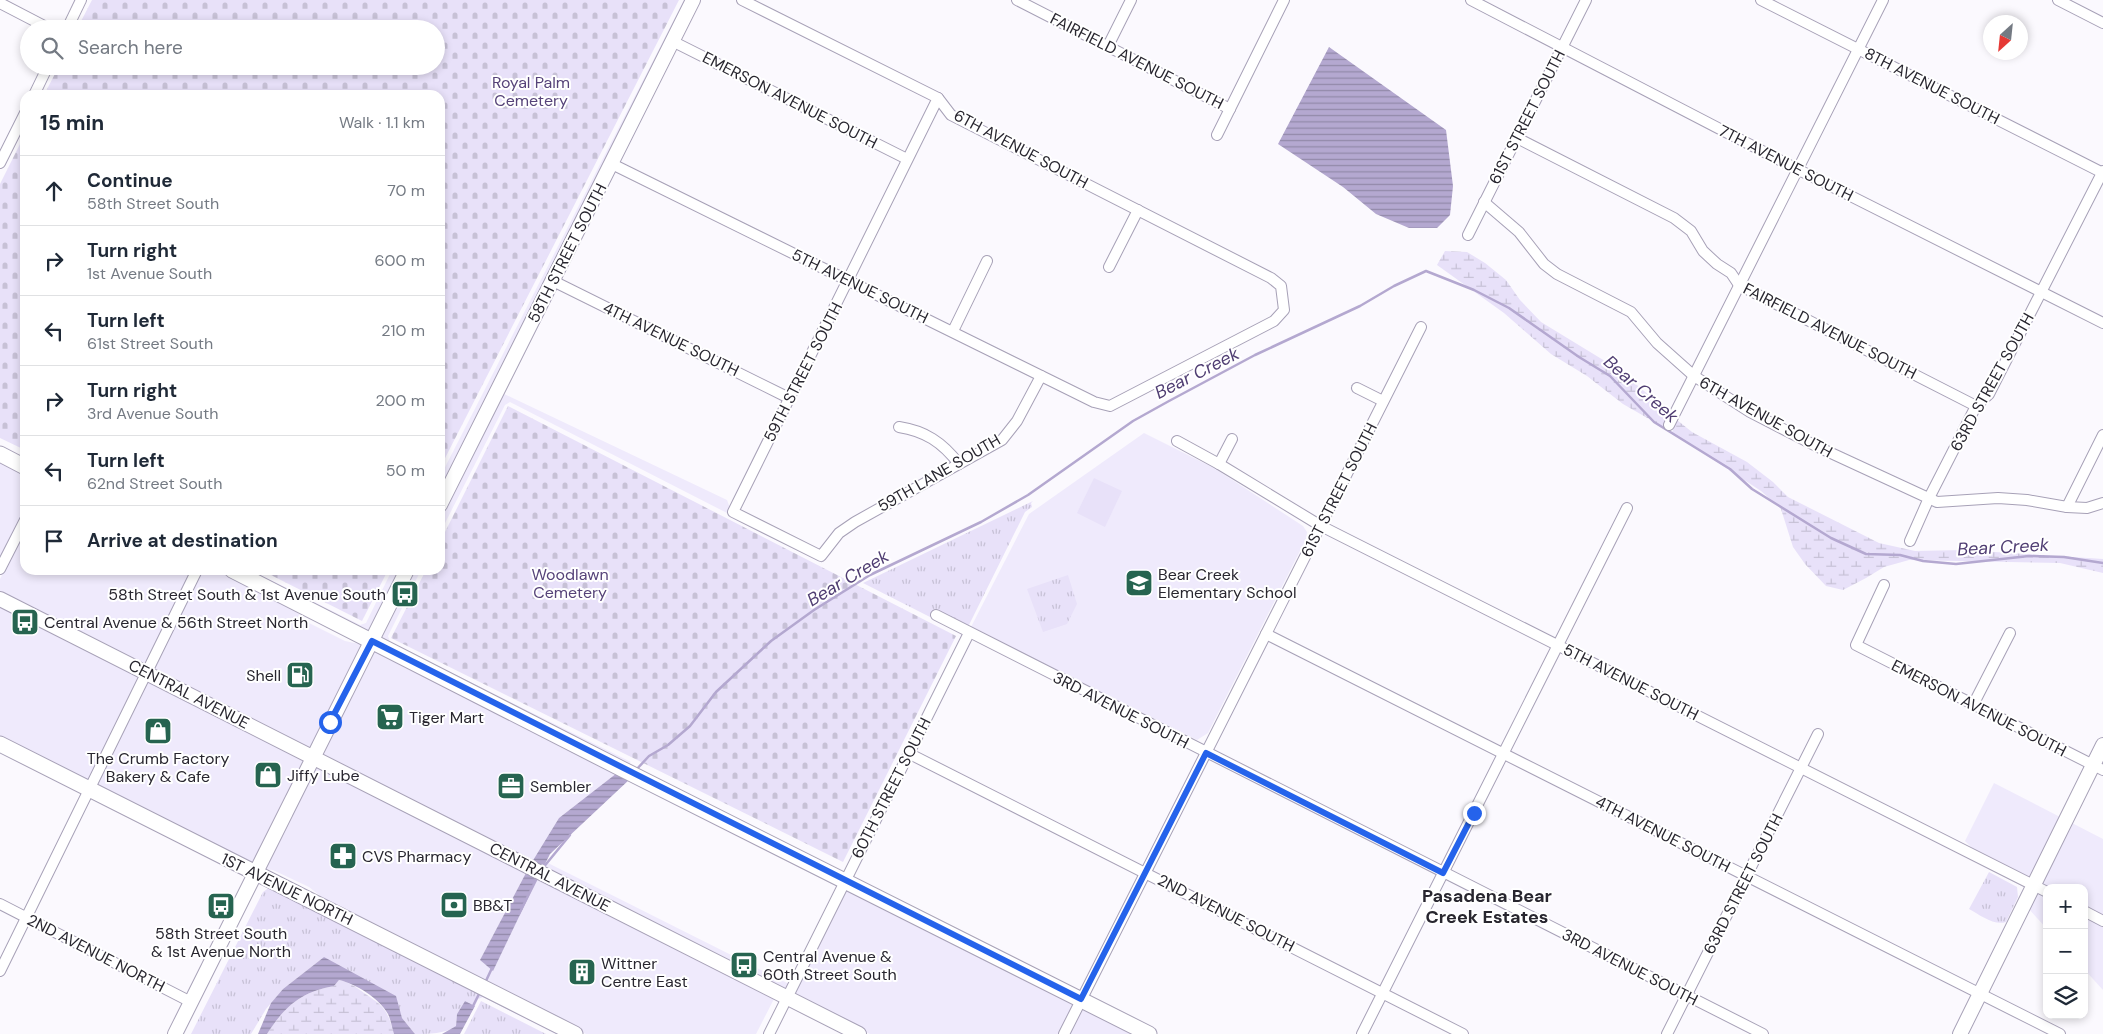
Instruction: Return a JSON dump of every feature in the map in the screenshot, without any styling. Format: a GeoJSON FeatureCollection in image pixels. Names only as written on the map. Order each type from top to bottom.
{"type":"FeatureCollection","features":[{"type":"Feature","properties":{"kind":"main road"},"geometry":{"type":"LineString","coordinates":[[0,454],[20,464]]}},
{"type":"Feature","properties":{"kind":"main road"},"geometry":{"type":"LineString","coordinates":[[242,575],[1149,1034]]}},
{"type":"Feature","properties":{"kind":"main road","name":"1ST AVENUE NORTH"},"geometry":{"type":"LineString","coordinates":[[0,744],[575,1034]]}},
{"type":"Feature","properties":{"kind":"street"},"geometry":{"type":"LineString","coordinates":[[71,20],[81,0]]}},
{"type":"Feature","properties":{"kind":"street","name":"58TH STREET SOUTH"},"geometry":{"type":"LineString","coordinates":[[445,495],[693,0]]}},
{"type":"Feature","properties":{"kind":"street","name":"6TH AVENUE SOUTH"},"geometry":{"type":"LineString","coordinates":[[742,0],[938,98],[951,115],[1271,278],[1280,286],[1284,310],[1274,321],[1110,406]]}},
{"type":"Feature","properties":{"kind":"street","name":"FAIRFIELD AVENUE SOUTH"},"geometry":{"type":"LineString","coordinates":[[1018,0],[1230,108]]}},
{"type":"Feature","properties":{"kind":"street"},"geometry":{"type":"LineString","coordinates":[[1108,46],[1131,0]]}},
{"type":"Feature","properties":{"kind":"street"},"geometry":{"type":"LineString","coordinates":[[1217,135],[1284,0]]}},
{"type":"Feature","properties":{"kind":"street","name":"7TH AVENUE SOUTH"},"geometry":{"type":"LineString","coordinates":[[1471,0],[1797,169],[2103,323]]}},
{"type":"Feature","properties":{"kind":"street","name":"61ST STREET SOUTH"},"geometry":{"type":"LineString","coordinates":[[1468,235],[1586,0]]}},
{"type":"Feature","properties":{"kind":"street","name":"8TH AVENUE SOUTH"},"geometry":{"type":"LineString","coordinates":[[1761,0],[2103,172]]}},
{"type":"Feature","properties":{"kind":"street"},"geometry":{"type":"LineString","coordinates":[[1670,425],[1883,0]]}},
{"type":"Feature","properties":{"kind":"street"},"geometry":{"type":"LineString","coordinates":[[2058,0],[2103,23]]}},
{"type":"Feature","properties":{"kind":"street"},"geometry":{"type":"LineString","coordinates":[[0,3],[33,20]]}},
{"type":"Feature","properties":{"kind":"street","name":"EMERSON AVENUE SOUTH"},"geometry":{"type":"LineString","coordinates":[[672,41],[907,159]]}},
{"type":"Feature","properties":{"kind":"street"},"geometry":{"type":"LineString","coordinates":[[36,90],[44,75]]}},
{"type":"Feature","properties":{"kind":"street","name":"59TH STREET SOUTH"},"geometry":{"type":"LineString","coordinates":[[821,556],[733,512],[938,98]]}},
{"type":"Feature","properties":{"kind":"street"},"geometry":{"type":"LineString","coordinates":[[1,157],[20,122]]}},
{"type":"Feature","properties":{"kind":"street","name":"FAIRFIELD AVENUE SOUTH"},"geometry":{"type":"LineString","coordinates":[[1516,138],[1674,218],[1691,231],[1703,251],[1717,264],[1731,273],[1739,285],[1976,406]]}},
{"type":"Feature","properties":{"kind":"street","name":"5TH AVENUE SOUTH"},"geometry":{"type":"LineString","coordinates":[[612,164],[1094,402],[1110,406]]}},
{"type":"Feature","properties":{"kind":"street","name":"63RD STREET SOUTH"},"geometry":{"type":"LineString","coordinates":[[1910,541],[1929,498],[1976,406],[1989,394],[2103,172]]}},
{"type":"Feature","properties":{"kind":"street","name":"6TH AVENUE SOUTH"},"geometry":{"type":"LineString","coordinates":[[1484,202],[1519,232],[1544,264],[1557,274],[1631,312],[1657,343],[1694,376],[1786,432],[1937,502],[1998,498],[2087,508],[2103,503]]}},
{"type":"Feature","properties":{"kind":"street"},"geometry":{"type":"LineString","coordinates":[[1109,267],[1138,210]]}},
{"type":"Feature","properties":{"kind":"street"},"geometry":{"type":"LineString","coordinates":[[953,331],[986,261]]}},
{"type":"Feature","properties":{"kind":"street","name":"4TH AVENUE SOUTH"},"geometry":{"type":"LineString","coordinates":[[553,281],[790,398]]}},
{"type":"Feature","properties":{"kind":"street","name":"61ST STREET SOUTH"},"geometry":{"type":"LineString","coordinates":[[1064,1034],[1147,873],[1421,327]]}},
{"type":"Feature","properties":{"kind":"street","name":"59TH LANE SOUTH"},"geometry":{"type":"LineString","coordinates":[[821,556],[839,533],[855,522],[1002,440],[1017,421],[1041,376]]}},
{"type":"Feature","properties":{"kind":"street"},"geometry":{"type":"LineString","coordinates":[[1357,388],[1383,401]]}},
{"type":"Feature","properties":{"kind":"street"},"geometry":{"type":"LineString","coordinates":[[898,427],[915,430],[937,440],[959,464]]}},
{"type":"Feature","properties":{"kind":"street"},"geometry":{"type":"LineString","coordinates":[[2067,507],[2103,435]]}},
{"type":"Feature","properties":{"kind":"street"},"geometry":{"type":"LineString","coordinates":[[1219,464],[1232,439]]}},
{"type":"Feature","properties":{"kind":"street","name":"5TH AVENUE SOUTH"},"geometry":{"type":"LineString","coordinates":[[1177,442],[1219,464],[1320,526],[1558,644],[2043,890]]}},
{"type":"Feature","properties":{"kind":"street"},"geometry":{"type":"LineString","coordinates":[[1362,1034],[1627,508]]}},
{"type":"Feature","properties":{"kind":"street"},"geometry":{"type":"LineString","coordinates":[[0,569],[20,530]]}},
{"type":"Feature","properties":{"kind":"street"},"geometry":{"type":"LineString","coordinates":[[0,971],[195,575]]}},
{"type":"Feature","properties":{"kind":"street"},"geometry":{"type":"LineString","coordinates":[[175,1034],[405,575]]}},
{"type":"Feature","properties":{"kind":"street","name":"EMERSON AVENUE SOUTH"},"geometry":{"type":"LineString","coordinates":[[1884,585],[1856,645],[2098,768]]}},
{"type":"Feature","properties":{"kind":"street","name":"CENTRAL AVENUE"},"geometry":{"type":"LineString","coordinates":[[0,599],[859,1034]]}},
{"type":"Feature","properties":{"kind":"street","name":"3RD AVENUE SOUTH"},"geometry":{"type":"LineString","coordinates":[[936,615],[1763,1034]]}},
{"type":"Feature","properties":{"kind":"street","name":"60TH STREET SOUTH"},"geometry":{"type":"LineString","coordinates":[[769,1034],[969,633]]}},
{"type":"Feature","properties":{"kind":"street"},"geometry":{"type":"LineString","coordinates":[[1973,706],[2010,633]]}},
{"type":"Feature","properties":{"kind":"street","name":"4TH AVENUE SOUTH"},"geometry":{"type":"LineString","coordinates":[[1266,634],[2060,1034]]}},
{"type":"Feature","properties":{"kind":"street","name":"63RD STREET SOUTH"},"geometry":{"type":"LineString","coordinates":[[1667,1034],[1818,734]]}},
{"type":"Feature","properties":{"kind":"street"},"geometry":{"type":"LineString","coordinates":[[1960,1034],[2034,886],[2098,768],[2103,745]]}},
{"type":"Feature","properties":{"kind":"street","name":"2ND AVENUE SOUTH"},"geometry":{"type":"LineString","coordinates":[[908,753],[1463,1034]]}},
{"type":"Feature","properties":{"kind":"street","name":"2ND AVENUE NORTH"},"geometry":{"type":"LineString","coordinates":[[0,904],[191,1002]]}},
{"type":"Feature","properties":{"kind":"street"},"geometry":{"type":"LineString","coordinates":[[2088,913],[2103,921]]}},
{"type":"Feature","properties":{"kind":"shaded area"},"geometry":{"type":"Polygon","coordinates":[[[684,0],[688,0],[445,485],[445,467],[684,0]]]}},
{"type":"Feature","properties":{"kind":"shaded area"},"geometry":{"type":"Polygon","coordinates":[[[1329,47],[1446,130],[1453,186],[1450,215],[1437,228],[1409,228],[1376,214],[1343,187],[1278,144],[1329,47]]]}},
{"type":"Feature","properties":{"kind":"shaded area"},"geometry":{"type":"Polygon","coordinates":[[[502,393],[727,500],[730,508],[727,513],[510,402],[505,405],[445,523],[445,505],[502,393]]]}},
{"type":"Feature","properties":{"kind":"shaded area","name":"Bear Creek Elementary School"},"geometry":{"type":"Polygon","coordinates":[[[1144,433],[1214,468],[1303,526],[1307,532],[1306,539],[1208,733],[1197,740],[971,627],[1029,514],[1144,433]]]}},
{"type":"Feature","properties":{"kind":"shaded area"},"geometry":{"type":"Polygon","coordinates":[[[0,460],[20,470],[20,519],[0,559],[0,460]]]}},
{"type":"Feature","properties":{"kind":"shaded area"},"geometry":{"type":"Polygon","coordinates":[[[20,540],[20,575],[190,575],[145,667],[0,593],[0,579],[20,540]]]}},
{"type":"Feature","properties":{"kind":"shaded area"},"geometry":{"type":"Polygon","coordinates":[[[200,575],[230,575],[285,602],[309,623],[345,641],[364,645],[310,750],[153,671],[200,575]]]}},
{"type":"Feature","properties":{"kind":"shaded area"},"geometry":{"type":"Polygon","coordinates":[[[254,575],[261,575],[360,625],[366,623],[390,575],[400,575],[370,634],[254,575]]]}},
{"type":"Feature","properties":{"kind":"shaded area"},"geometry":{"type":"Polygon","coordinates":[[[410,575],[418,575],[388,636],[390,642],[631,762],[626,765],[378,638],[410,575]]]}},
{"type":"Feature","properties":{"kind":"shaded area"},"geometry":{"type":"Polygon","coordinates":[[[0,605],[140,676],[88,782],[0,738],[0,605]]]}},
{"type":"Feature","properties":{"kind":"shaded area"},"geometry":{"type":"Polygon","coordinates":[[[373,648],[617,773],[559,818],[532,862],[319,754],[373,648]]]}},
{"type":"Feature","properties":{"kind":"shaded area"},"geometry":{"type":"Polygon","coordinates":[[[149,680],[306,759],[253,867],[96,787],[149,680]]]}},
{"type":"Feature","properties":{"kind":"shaded area"},"geometry":{"type":"Polygon","coordinates":[[[314,764],[527,871],[480,960],[493,970],[538,877],[775,997],[756,1034],[586,1034],[334,907],[309,887],[273,870],[262,869],[314,764]]]}},
{"type":"Feature","properties":{"kind":"shaded area"},"geometry":{"type":"Polygon","coordinates":[[[617,773],[630,779],[550,854],[543,868],[532,862],[559,818],[617,773]]]}},
{"type":"Feature","properties":{"kind":"shaded area"},"geometry":{"type":"Polygon","coordinates":[[[1994,783],[2062,818],[2032,879],[1973,849],[1965,841],[1994,783]]]}},
{"type":"Feature","properties":{"kind":"shaded area"},"geometry":{"type":"Polygon","coordinates":[[[2070,822],[2103,839],[2103,915],[2088,908],[2088,884],[2043,885],[2040,883],[2070,822]]]}},
{"type":"Feature","properties":{"kind":"shaded area"},"geometry":{"type":"Polygon","coordinates":[[[546,862],[789,984],[785,991],[543,868],[546,862]]]}},
{"type":"Feature","properties":{"kind":"shaded area"},"geometry":{"type":"Polygon","coordinates":[[[527,871],[538,877],[493,971],[480,960],[527,871]]]}},
{"type":"Feature","properties":{"kind":"shaded area"},"geometry":{"type":"Polygon","coordinates":[[[847,887],[1075,1002],[1059,1034],[870,1034],[793,995],[847,887]]]}},
{"type":"Feature","properties":{"kind":"shaded area"},"geometry":{"type":"Polygon","coordinates":[[[2036,893],[2043,896],[2043,925],[2028,908],[2036,893]]]}},
{"type":"Feature","properties":{"kind":"shaded area"},"geometry":{"type":"Polygon","coordinates":[[[2088,919],[2103,927],[2103,990],[2088,973],[2088,919]]]}},
{"type":"Feature","properties":{"kind":"shaded area"},"geometry":{"type":"Polygon","coordinates":[[[324,957],[396,996],[402,1018],[415,1034],[394,1034],[388,1014],[379,1002],[360,988],[339,980],[334,986],[303,996],[287,1008],[267,1034],[258,1034],[271,1003],[283,989],[324,957]]]}},
{"type":"Feature","properties":{"kind":"shaded area"},"geometry":{"type":"Polygon","coordinates":[[[465,1001],[475,1006],[460,1034],[442,1034],[456,1026],[457,1014],[465,1001]]]}},
{"type":"Feature","properties":{"kind":"shaded area"},"geometry":{"type":"Polygon","coordinates":[[[1083,1006],[1138,1034],[1069,1034],[1083,1006]]]}},
{"type":"Feature","properties":{"kind":"green space","name":"Royal Palm Cemetery"},"geometry":{"type":"Polygon","coordinates":[[[92,0],[679,0],[445,458],[445,90],[47,90],[54,75],[445,75],[445,20],[82,20],[92,0]]]}},
{"type":"Feature","properties":{"kind":"green space"},"geometry":{"type":"Polygon","coordinates":[[[20,144],[20,448],[0,438],[0,184],[20,144]]]}},
{"type":"Feature","properties":{"kind":"green space"},"geometry":{"type":"Polygon","coordinates":[[[1445,251],[1467,252],[1485,263],[1506,280],[1520,300],[1541,322],[1618,369],[1670,413],[1663,427],[1623,404],[1587,376],[1551,354],[1504,313],[1437,265],[1445,251]]]}},
{"type":"Feature","properties":{"kind":"green space","name":"Woodlawn Cemetery"},"geometry":{"type":"Polygon","coordinates":[[[508,406],[956,636],[843,862],[391,638],[423,575],[445,575],[445,532],[508,406]]]}},
{"type":"Feature","properties":{"kind":"green space"},"geometry":{"type":"Polygon","coordinates":[[[1677,420],[1692,432],[1747,462],[1773,482],[1788,497],[1879,543],[1915,551],[1964,550],[2103,559],[2103,573],[2060,563],[1909,560],[1884,567],[1843,590],[1826,586],[1805,564],[1793,547],[1781,509],[1761,491],[1668,430],[1672,432],[1677,420]]]}},
{"type":"Feature","properties":{"kind":"green space"},"geometry":{"type":"Polygon","coordinates":[[[1094,478],[1122,491],[1105,527],[1077,513],[1094,478]]]}},
{"type":"Feature","properties":{"kind":"green space"},"geometry":{"type":"Polygon","coordinates":[[[1033,501],[1031,503],[1032,507],[1025,512],[968,627],[935,609],[930,617],[863,583],[1033,501]]]}},
{"type":"Feature","properties":{"kind":"green space"},"geometry":{"type":"Polygon","coordinates":[[[271,575],[385,575],[362,621],[271,575]]]}},
{"type":"Feature","properties":{"kind":"green space"},"geometry":{"type":"Polygon","coordinates":[[[1068,575],[1077,604],[1067,624],[1043,632],[1027,589],[1068,575]]]}},
{"type":"Feature","properties":{"kind":"green space"},"geometry":{"type":"Polygon","coordinates":[[[1989,872],[2017,887],[2018,897],[2006,922],[1992,921],[1969,909],[1989,872]]]}},
{"type":"Feature","properties":{"kind":"green space"},"geometry":{"type":"Polygon","coordinates":[[[270,887],[563,1034],[556,1034],[483,997],[478,999],[475,1006],[465,1001],[457,1014],[456,1026],[451,1029],[437,1033],[415,1034],[402,1018],[399,1009],[324,957],[283,989],[266,1009],[251,1034],[191,1034],[263,892],[270,887]]]}},
{"type":"Feature","properties":{"kind":"green space"},"geometry":{"type":"Polygon","coordinates":[[[339,980],[355,987],[377,1002],[387,1014],[394,1034],[267,1034],[287,1008],[303,996],[334,986],[339,980]]]}},
{"type":"Feature","properties":{"kind":"green space"},"geometry":{"type":"Polygon","coordinates":[[[481,1001],[546,1034],[464,1034],[481,1001]]]}},
{"type":"Feature","properties":{"kind":"waterway","name":"Bear Creek"},"geometry":{"type":"LineString","coordinates":[[636,770],[649,756],[668,745],[690,726],[716,692],[771,641],[814,610],[870,575],[981,522],[1028,495],[1133,421],[1169,401],[1255,355],[1360,306],[1394,286],[1426,271],[1474,290],[1509,308],[1579,357],[1610,376],[1654,422],[1730,469],[1752,489],[1831,538],[1866,554],[1900,555],[1923,561],[1956,564],[2029,556],[2064,557],[2103,563]]}},
{"type":"Feature","properties":{"kind":"waterway","name":"Bear Creek"},"geometry":{"type":"LineString","coordinates":[[542,869],[570,835]]}},
{"type":"Feature","properties":{"kind":"waterway","name":"Bear Creek"},"geometry":{"type":"LineString","coordinates":[[519,914],[538,876]]}},
{"type":"Feature","properties":{"kind":"waterway","name":"Bear Creek"},"geometry":{"type":"LineString","coordinates":[[485,983],[492,968]]}},
{"type":"Feature","properties":{"kind":"waterway","name":"Bear Creek"},"geometry":{"type":"LineString","coordinates":[[472,1008],[480,992]]}},
{"type":"Feature","properties":{"kind":"place","name":"Bear Creek Elementary School"},"geometry":{"type":"Point","coordinates":[1139,583]}},
{"type":"Feature","properties":{"kind":"place","name":"58th Street South & 1st Avenue South"},"geometry":{"type":"Point","coordinates":[405,594]}},
{"type":"Feature","properties":{"kind":"place","name":"Central Avenue & 56th Street North"},"geometry":{"type":"Point","coordinates":[25,622]}},
{"type":"Feature","properties":{"kind":"place","name":"Shell"},"geometry":{"type":"Point","coordinates":[300,675]}},
{"type":"Feature","properties":{"kind":"place","name":"Tiger Mart"},"geometry":{"type":"Point","coordinates":[390,717]}},
{"type":"Feature","properties":{"kind":"place","name":"The Crumb Factory Bakery & Cafe"},"geometry":{"type":"Point","coordinates":[158,731]}},
{"type":"Feature","properties":{"kind":"place","name":"Jiffy Lube"},"geometry":{"type":"Point","coordinates":[268,775]}},
{"type":"Feature","properties":{"kind":"place","name":"Sembler"},"geometry":{"type":"Point","coordinates":[511,786]}},
{"type":"Feature","properties":{"kind":"place","name":"CVS Pharmacy"},"geometry":{"type":"Point","coordinates":[343,856]}},
{"type":"Feature","properties":{"kind":"place","name":"BB&T"},"geometry":{"type":"Point","coordinates":[454,905]}},
{"type":"Feature","properties":{"kind":"place","name":"58th Street South & 1st Avenue North"},"geometry":{"type":"Point","coordinates":[221,906]}},
{"type":"Feature","properties":{"kind":"place","name":"Central Avenue & 60th Street South"},"geometry":{"type":"Point","coordinates":[744,965]}},
{"type":"Feature","properties":{"kind":"place","name":"Wittner Centre East"},"geometry":{"type":"Point","coordinates":[582,972]}},
{"type":"Feature","properties":{"kind":"district","name":"Pasadena Bear Creek Estates"},"geometry":{"type":"Point","coordinates":[1487,906]}},
{"type":"Feature","properties":{"kind":"route"},"geometry":{"type":"LineString","coordinates":[[330,722],[372,641],[622,769],[1081,999],[1147,873],[1206,753],[1443,873],[1474,813]]}}]}
